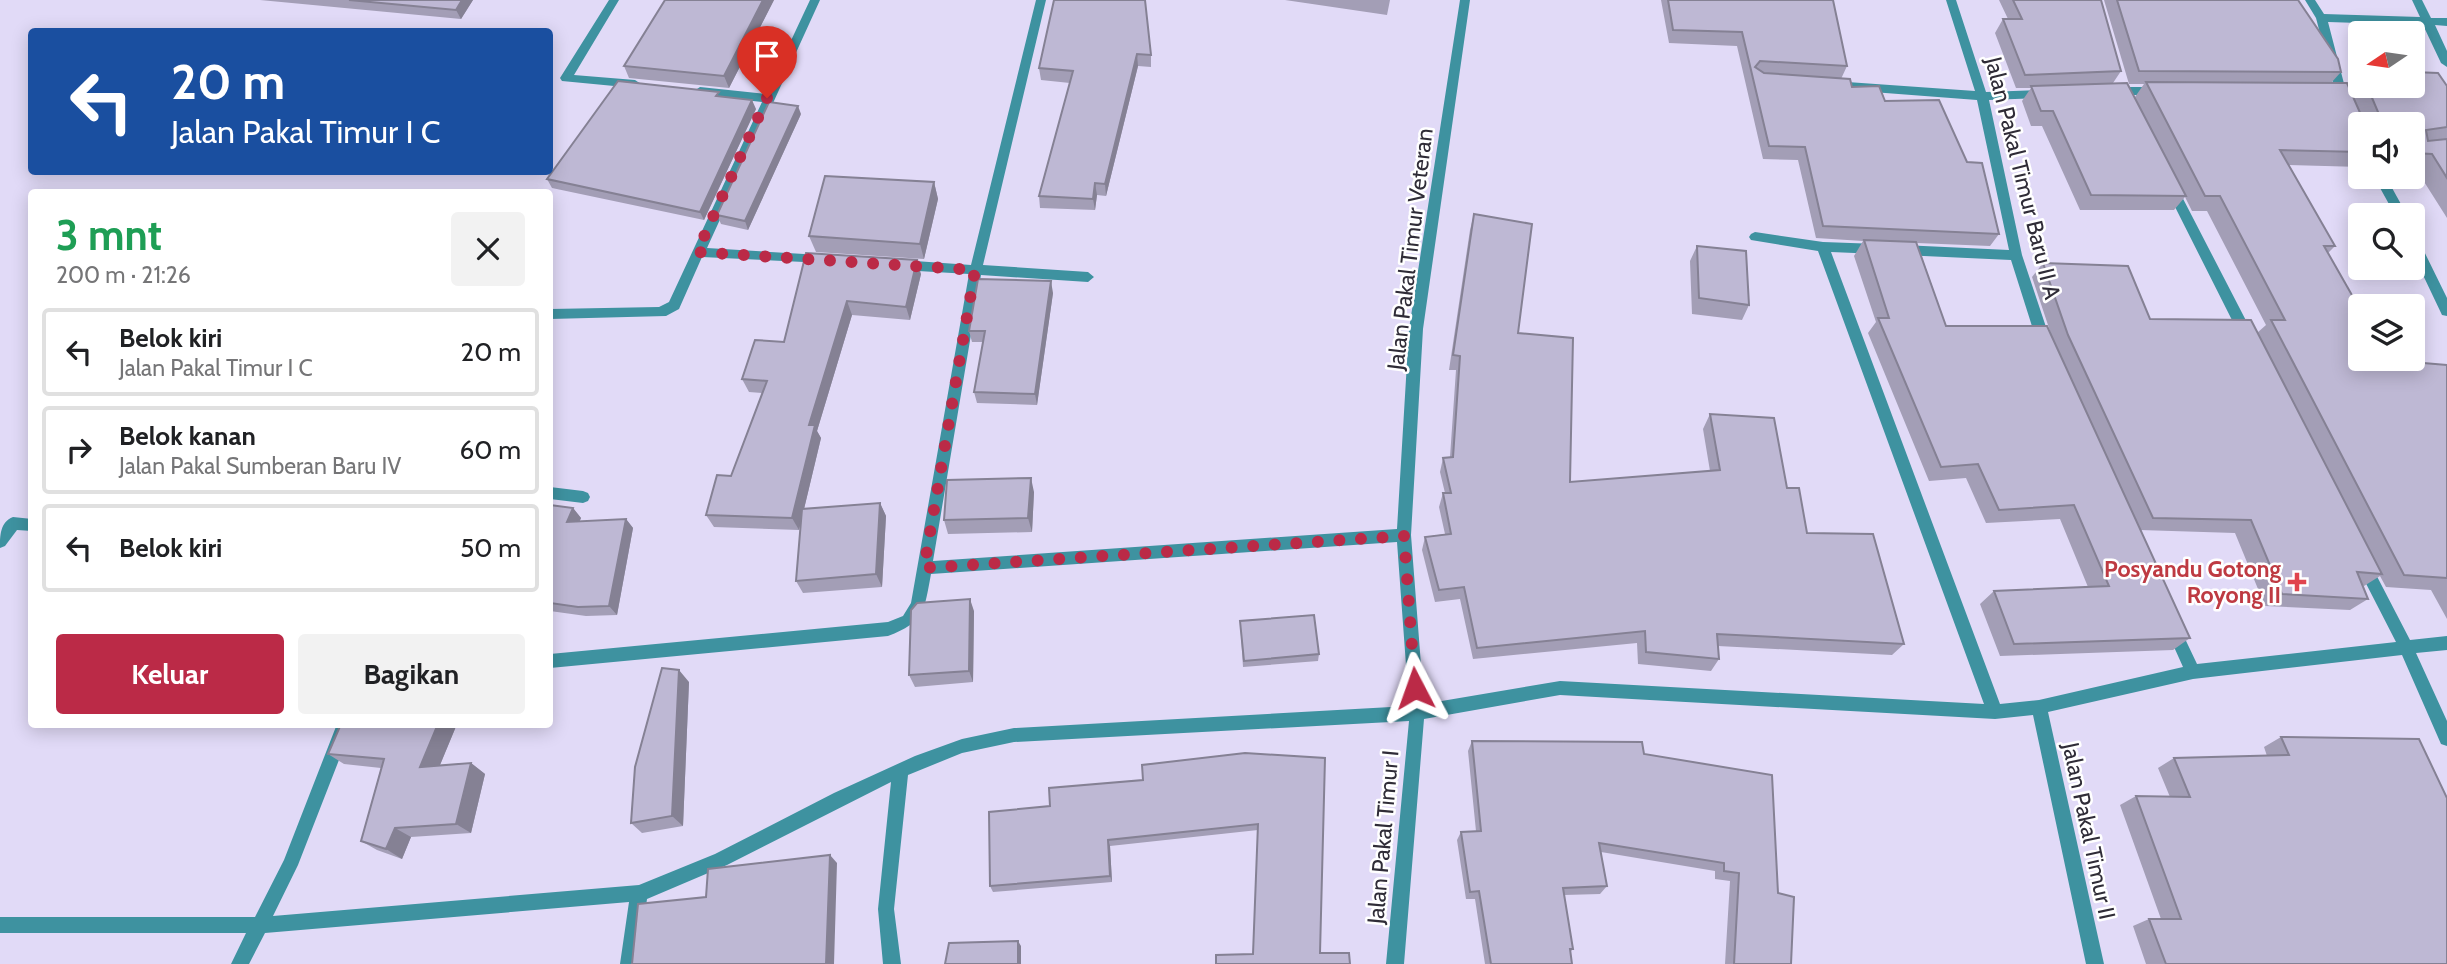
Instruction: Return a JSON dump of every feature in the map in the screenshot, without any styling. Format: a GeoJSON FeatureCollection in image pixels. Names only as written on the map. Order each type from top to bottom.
{"type":"FeatureCollection","features":[{"type":"Feature","properties":{"kind":"street"},"geometry":{"type":"LineString","coordinates":[[614,0],[566,78],[647,86]]}},
{"type":"Feature","properties":{"kind":"street"},"geometry":{"type":"LineString","coordinates":[[553,314],[668,310],[674,305],[767,98],[815,0]]}},
{"type":"Feature","properties":{"kind":"street"},"geometry":{"type":"LineString","coordinates":[[553,662],[888,629],[908,621],[919,605],[975,270],[1041,0]]}},
{"type":"Feature","properties":{"kind":"street","name":"Jalan Pakal Timur Veteran"},"geometry":{"type":"LineString","coordinates":[[1417,713],[1404,536],[1416,329],[1465,0]]}},
{"type":"Feature","properties":{"kind":"street","name":"Jalan Pakal Timur Baru II A"},"geometry":{"type":"LineString","coordinates":[[1951,0],[1982,96],[2016,255],[2047,350]]}},
{"type":"Feature","properties":{"kind":"street"},"geometry":{"type":"LineString","coordinates":[[2310,0],[2321,18],[2339,92],[2348,112]]}},
{"type":"Feature","properties":{"kind":"street"},"geometry":{"type":"LineString","coordinates":[[2417,0],[2429,20],[2447,63]]}},
{"type":"Feature","properties":{"kind":"street"},"geometry":{"type":"LineString","coordinates":[[2321,18],[2447,22]]}},
{"type":"Feature","properties":{"kind":"street"},"geometry":{"type":"LineString","coordinates":[[1824,85],[1982,96],[2052,93]]}},
{"type":"Feature","properties":{"kind":"street"},"geometry":{"type":"LineString","coordinates":[[687,90],[767,98]]}},
{"type":"Feature","properties":{"kind":"street"},"geometry":{"type":"LineString","coordinates":[[2094,92],[2176,91]]}},
{"type":"Feature","properties":{"kind":"street"},"geometry":{"type":"LineString","coordinates":[[2325,92],[2339,92]]}},
{"type":"Feature","properties":{"kind":"street"},"geometry":{"type":"LineString","coordinates":[[2166,178],[2255,351]]}},
{"type":"Feature","properties":{"kind":"street"},"geometry":{"type":"LineString","coordinates":[[1755,237],[1823,247],[2016,255]]}},
{"type":"Feature","properties":{"kind":"street"},"geometry":{"type":"LineString","coordinates":[[1823,247],[1995,712]]}},
{"type":"Feature","properties":{"kind":"street"},"geometry":{"type":"LineString","coordinates":[[697,252],[836,261]]}},
{"type":"Feature","properties":{"kind":"street"},"geometry":{"type":"LineString","coordinates":[[892,265],[1088,277]]}},
{"type":"Feature","properties":{"kind":"street"},"geometry":{"type":"LineString","coordinates":[[2425,266],[2447,311]]}},
{"type":"Feature","properties":{"kind":"street"},"geometry":{"type":"LineString","coordinates":[[553,493],[583,498]]}},
{"type":"Feature","properties":{"kind":"street"},"geometry":{"type":"LineString","coordinates":[[0,542],[13,523],[28,525]]}},
{"type":"Feature","properties":{"kind":"street"},"geometry":{"type":"LineString","coordinates":[[924,568],[1404,536]]}},
{"type":"Feature","properties":{"kind":"street"},"geometry":{"type":"LineString","coordinates":[[2356,550],[2407,649],[2447,739]]}},
{"type":"Feature","properties":{"kind":"street"},"geometry":{"type":"LineString","coordinates":[[2165,610],[2193,672]]}},
{"type":"Feature","properties":{"kind":"street"},"geometry":{"type":"LineString","coordinates":[[0,925],[262,925],[639,893],[686,878],[900,771],[963,746],[1014,735],[1417,713],[1560,688],[1995,712],[2039,708],[2193,672],[2447,643]]}},
{"type":"Feature","properties":{"kind":"street","name":"Jalan Pakal Timur II"},"geometry":{"type":"LineString","coordinates":[[2039,708],[2095,964]]}},
{"type":"Feature","properties":{"kind":"street","name":"Jalan Pakal Timur I"},"geometry":{"type":"LineString","coordinates":[[1395,964],[1417,713]]}},
{"type":"Feature","properties":{"kind":"street"},"geometry":{"type":"LineString","coordinates":[[240,964],[262,925],[290,864],[343,728]]}},
{"type":"Feature","properties":{"kind":"street"},"geometry":{"type":"LineString","coordinates":[[892,964],[886,909],[900,771]]}},
{"type":"Feature","properties":{"kind":"street"},"geometry":{"type":"LineString","coordinates":[[629,964],[639,893]]}},
{"type":"Feature","properties":{"kind":"building"},"geometry":{"type":"Polygon","coordinates":[[[349,0],[462,0],[456,10],[349,0]]]}},
{"type":"Feature","properties":{"kind":"building"},"geometry":{"type":"Polygon","coordinates":[[[665,0],[763,0],[724,76],[624,66],[665,0]]]}},
{"type":"Feature","properties":{"kind":"building"},"geometry":{"type":"Polygon","coordinates":[[[1054,0],[1145,0],[1151,55],[1137,54],[1105,184],[1095,183],[1093,199],[1039,196],[1073,71],[1039,68],[1054,0]]]}},
{"type":"Feature","properties":{"kind":"building"},"geometry":{"type":"Polygon","coordinates":[[[1668,0],[1833,0],[1847,66],[1760,61],[1755,67],[1764,73],[1850,79],[1852,87],[1879,86],[1885,101],[1939,100],[1967,162],[1982,163],[1999,234],[1823,226],[1805,147],[1769,146],[1742,32],[1673,30],[1668,0]]]}},
{"type":"Feature","properties":{"kind":"building"},"geometry":{"type":"Polygon","coordinates":[[[2013,0],[2101,0],[2121,71],[2025,75],[2003,19],[2022,19],[2013,0]]]}},
{"type":"Feature","properties":{"kind":"building"},"geometry":{"type":"Polygon","coordinates":[[[2117,0],[2298,0],[2338,59],[2341,72],[2139,71],[2117,0]]]}},
{"type":"Feature","properties":{"kind":"building"},"geometry":{"type":"Polygon","coordinates":[[[2426,73],[2438,73],[2447,86],[2447,127],[2426,130],[2428,141],[2447,139],[2447,178],[2432,154],[2425,154],[2425,112],[2378,112],[2372,98],[2426,98],[2426,73]]]}},
{"type":"Feature","properties":{"kind":"building"},"geometry":{"type":"Polygon","coordinates":[[[618,81],[719,92],[716,96],[752,100],[700,212],[547,179],[553,175],[553,171],[618,81]]]}},
{"type":"Feature","properties":{"kind":"building"},"geometry":{"type":"Polygon","coordinates":[[[2146,82],[2347,83],[2348,98],[2354,98],[2360,112],[2348,112],[2348,152],[2280,150],[2335,246],[2324,246],[2351,294],[2348,294],[2348,371],[2425,371],[2425,363],[2447,365],[2447,578],[2404,575],[2271,320],[2285,320],[2220,196],[2205,196],[2146,82]]]}},
{"type":"Feature","properties":{"kind":"building"},"geometry":{"type":"Polygon","coordinates":[[[2127,83],[2186,196],[2091,195],[2053,111],[2041,111],[2031,86],[2127,83]]]}},
{"type":"Feature","properties":{"kind":"building"},"geometry":{"type":"Polygon","coordinates":[[[769,102],[798,106],[745,221],[717,215],[769,102]]]}},
{"type":"Feature","properties":{"kind":"building"},"geometry":{"type":"Polygon","coordinates":[[[825,176],[934,182],[920,244],[809,236],[825,176]]]}},
{"type":"Feature","properties":{"kind":"building"},"geometry":{"type":"Polygon","coordinates":[[[1474,214],[1532,224],[1518,333],[1573,338],[1570,482],[1720,470],[1710,414],[1774,418],[1787,488],[1799,488],[1807,533],[1873,534],[1904,644],[1717,634],[1719,659],[1646,652],[1645,631],[1477,648],[1464,587],[1439,590],[1425,537],[1451,534],[1443,493],[1451,493],[1443,458],[1453,457],[1460,356],[1453,355],[1474,214]]]}},
{"type":"Feature","properties":{"kind":"building"},"geometry":{"type":"Polygon","coordinates":[[[1864,240],[1916,242],[1946,326],[2047,326],[2190,638],[2014,644],[1994,591],[2109,586],[2074,505],[1999,510],[1978,464],[1941,467],[1878,318],[1889,318],[1864,240]]]}},
{"type":"Feature","properties":{"kind":"building"},"geometry":{"type":"Polygon","coordinates":[[[1697,246],[1746,251],[1749,305],[1699,298],[1697,246]]]}},
{"type":"Feature","properties":{"kind":"building"},"geometry":{"type":"Polygon","coordinates":[[[806,253],[917,260],[906,307],[847,301],[809,425],[815,425],[792,518],[706,515],[717,475],[731,476],[767,381],[742,379],[755,340],[784,342],[806,253]]]}},
{"type":"Feature","properties":{"kind":"building"},"geometry":{"type":"Polygon","coordinates":[[[2043,263],[2128,266],[2150,319],[2251,320],[2382,574],[2357,572],[2368,599],[2282,594],[2251,520],[2153,518],[2068,335],[2043,263]]]}},
{"type":"Feature","properties":{"kind":"building"},"geometry":{"type":"Polygon","coordinates":[[[978,279],[1051,281],[1035,394],[974,392],[985,331],[969,331],[978,279]]]}},
{"type":"Feature","properties":{"kind":"building"},"geometry":{"type":"Polygon","coordinates":[[[1031,478],[1028,518],[944,520],[947,480],[1031,478]]]}},
{"type":"Feature","properties":{"kind":"building"},"geometry":{"type":"Polygon","coordinates":[[[880,503],[876,574],[796,581],[802,509],[880,503]]]}},
{"type":"Feature","properties":{"kind":"building"},"geometry":{"type":"Polygon","coordinates":[[[553,505],[573,508],[567,522],[626,519],[609,606],[578,607],[553,603],[553,505]]]}},
{"type":"Feature","properties":{"kind":"building"},"geometry":{"type":"Polygon","coordinates":[[[970,599],[969,671],[909,675],[911,610],[917,603],[970,599]]]}},
{"type":"Feature","properties":{"kind":"building"},"geometry":{"type":"Polygon","coordinates":[[[1314,615],[1319,654],[1244,661],[1240,621],[1314,615]]]}},
{"type":"Feature","properties":{"kind":"building"},"geometry":{"type":"Polygon","coordinates":[[[662,668],[679,670],[672,816],[631,823],[635,767],[662,668]]]}},
{"type":"Feature","properties":{"kind":"building"},"geometry":{"type":"Polygon","coordinates":[[[339,728],[436,728],[420,767],[471,763],[456,824],[395,828],[386,849],[361,841],[384,759],[328,754],[339,728]]]}},
{"type":"Feature","properties":{"kind":"building"},"geometry":{"type":"Polygon","coordinates":[[[2281,737],[2419,739],[2447,798],[2447,964],[2166,964],[2149,919],[2181,919],[2136,796],[2190,797],[2174,758],[2289,755],[2281,737]]]}},
{"type":"Feature","properties":{"kind":"building"},"geometry":{"type":"Polygon","coordinates":[[[1472,741],[1642,742],[1644,754],[1772,775],[1778,893],[1794,897],[1791,964],[1734,964],[1739,873],[1724,871],[1724,863],[1599,843],[1607,886],[1563,888],[1573,949],[1570,949],[1572,964],[1491,964],[1479,891],[1470,892],[1461,832],[1481,831],[1472,741]]]}},
{"type":"Feature","properties":{"kind":"building"},"geometry":{"type":"Polygon","coordinates":[[[1245,753],[1325,758],[1320,953],[1349,953],[1350,964],[1216,964],[1216,955],[1253,954],[1258,824],[1108,840],[1110,876],[990,886],[989,812],[1050,806],[1049,788],[1143,780],[1142,765],[1245,753]]]}},
{"type":"Feature","properties":{"kind":"building"},"geometry":{"type":"Polygon","coordinates":[[[830,855],[826,964],[632,964],[638,904],[706,897],[708,869],[830,855]]]}},
{"type":"Feature","properties":{"kind":"building"},"geometry":{"type":"Polygon","coordinates":[[[1018,941],[1018,964],[945,964],[949,943],[1018,941]]]}},
{"type":"Feature","properties":{"kind":"place","name":"Posyandu Gotong Royong II"},"geometry":{"type":"Point","coordinates":[2297,582]}},
{"type":"Feature","properties":{"kind":"route"},"geometry":{"type":"LineString","coordinates":[[767,98],[697,252],[975,270],[924,568],[1404,536],[1415,688]]}}]}
